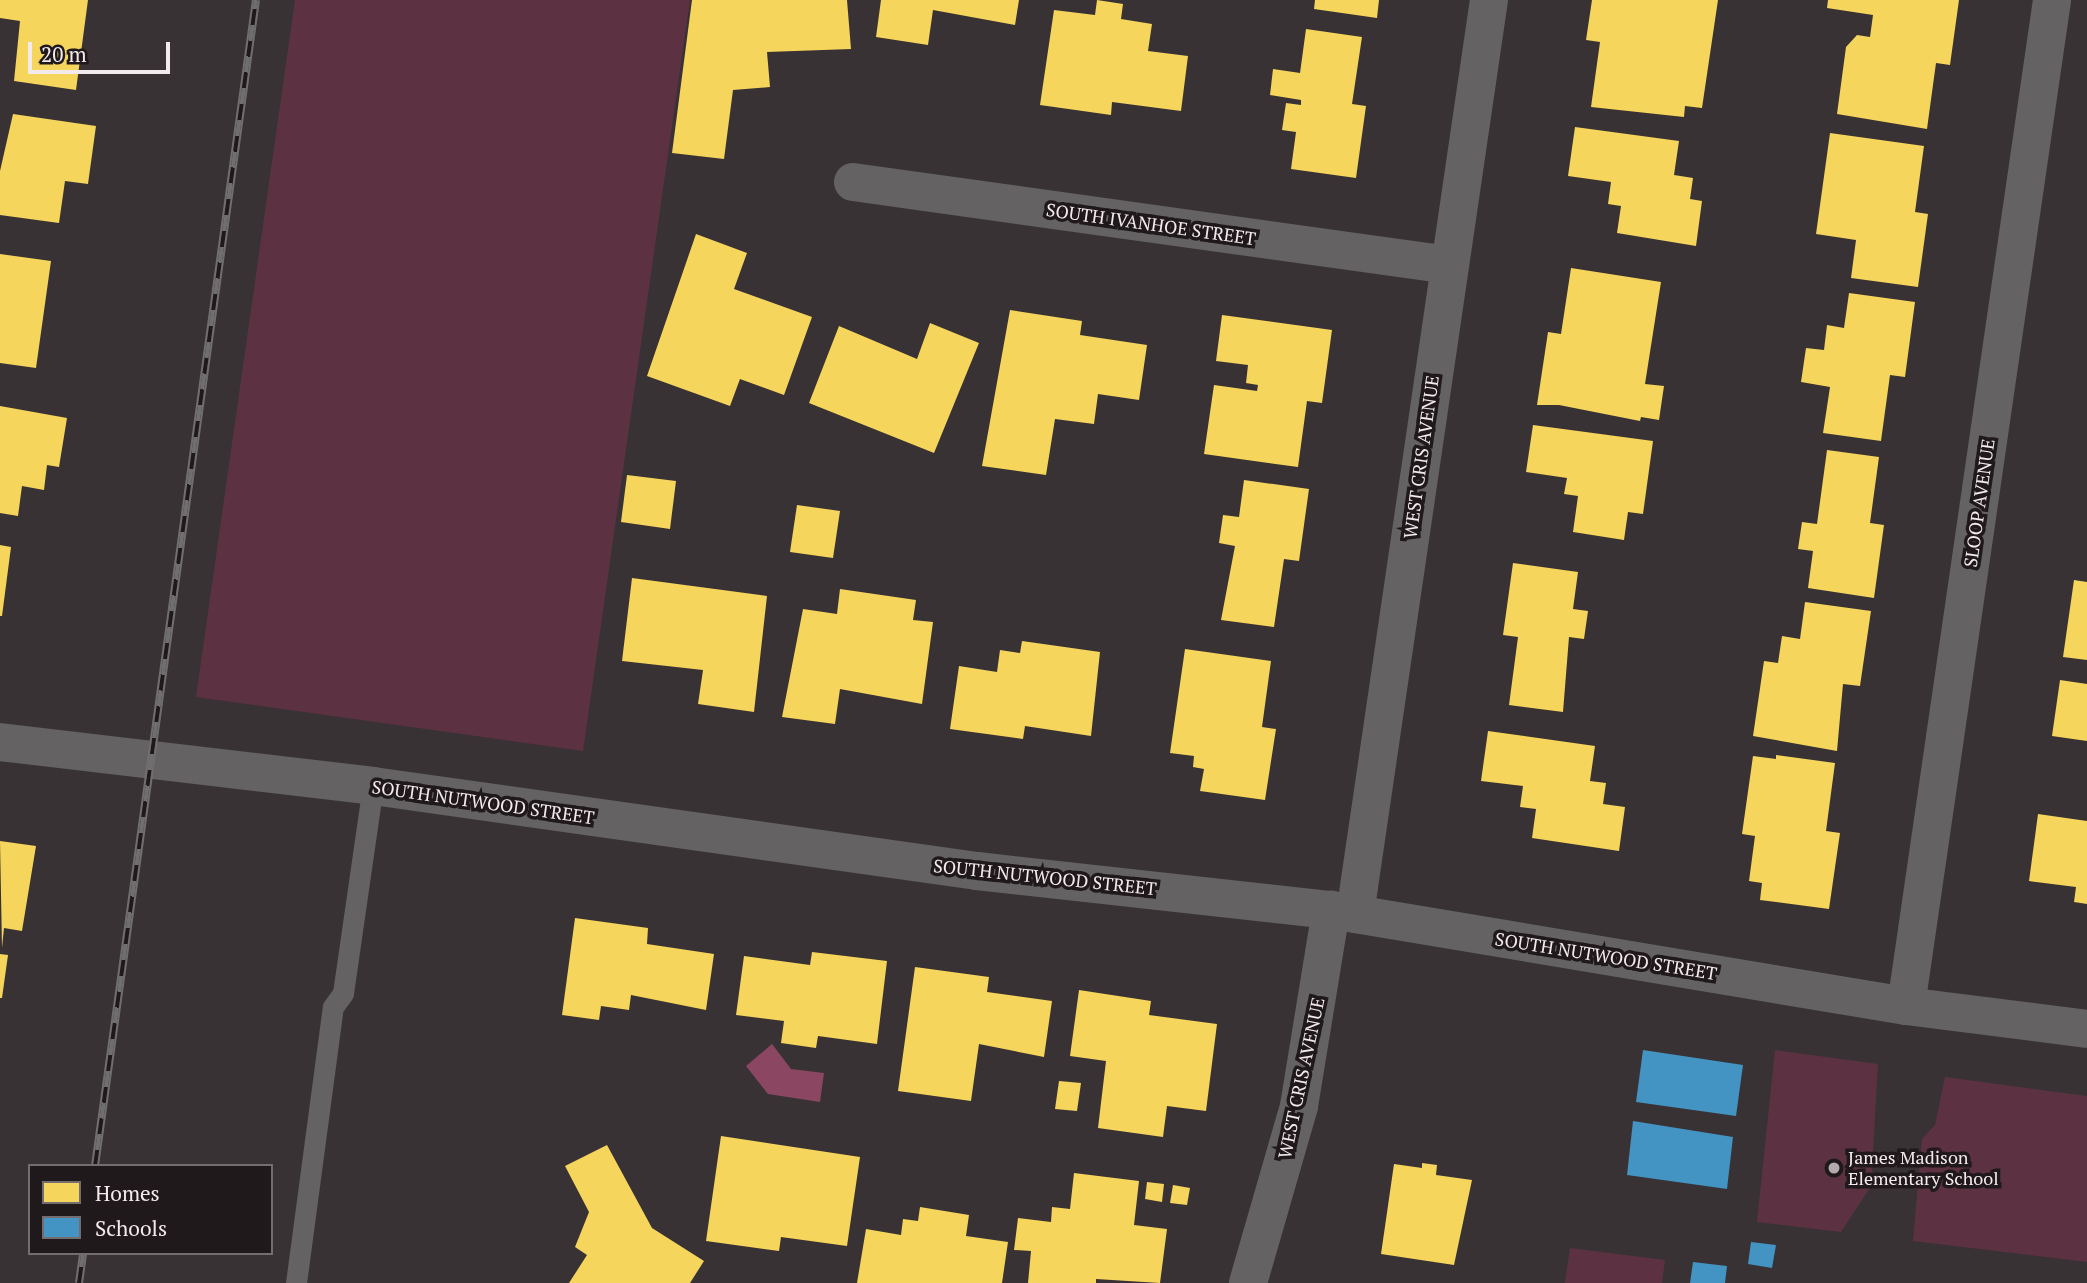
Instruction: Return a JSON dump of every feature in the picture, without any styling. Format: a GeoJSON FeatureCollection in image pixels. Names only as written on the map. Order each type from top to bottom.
{"type":"FeatureCollection","features":[{"type":"Feature","properties":{"kind":"street","name":"WEST CRIS AVENUE"},"geometry":{"type":"LineString","coordinates":[[1248,1283],[1299,1106],[1343,912],[1449,265],[1489,0]]}},
{"type":"Feature","properties":{"kind":"street","name":"SLOOP AVENUE"},"geometry":{"type":"LineString","coordinates":[[1906,1006],[2053,0]]}},
{"type":"Feature","properties":{"kind":"street","name":"SOUTH IVANHOE STREET"},"geometry":{"type":"LineString","coordinates":[[853,182],[1449,265]]}},
{"type":"Feature","properties":{"kind":"street","name":"SOUTH NUTWOOD STREET"},"geometry":{"type":"LineString","coordinates":[[0,742],[373,786],[977,871],[1343,912],[1906,1006],[2087,1030]]}},
{"type":"Feature","properties":{"kind":"lane"},"geometry":{"type":"LineString","coordinates":[[296,1283],[333,1007],[343,993],[373,786]]}},
{"type":"Feature","properties":{"kind":"shaded area"},"geometry":{"type":"Polygon","coordinates":[[[295,0],[690,0],[583,751],[196,697],[295,0]]]}},
{"type":"Feature","properties":{"kind":"shaded area"},"geometry":{"type":"Polygon","coordinates":[[[772,1044],[791,1069],[824,1073],[820,1102],[768,1094],[746,1066],[772,1044]]]}},
{"type":"Feature","properties":{"kind":"shaded area"},"geometry":{"type":"Polygon","coordinates":[[[1775,1050],[1878,1064],[1871,1186],[1841,1232],[1757,1222],[1775,1050]]]}},
{"type":"Feature","properties":{"kind":"shaded area"},"geometry":{"type":"Polygon","coordinates":[[[1945,1077],[2087,1096],[2087,1262],[1913,1241],[1922,1139],[1935,1125],[1945,1077]]]}},
{"type":"Feature","properties":{"kind":"shaded area"},"geometry":{"type":"Polygon","coordinates":[[[1570,1248],[1665,1260],[1662,1283],[1565,1283],[1570,1248]]]}},
{"type":"Feature","properties":{"kind":"building: Homes"},"geometry":{"type":"Polygon","coordinates":[[[0,0],[88,0],[76,90],[14,81],[20,21],[0,18],[0,0]]]}},
{"type":"Feature","properties":{"kind":"building: Homes"},"geometry":{"type":"Polygon","coordinates":[[[692,0],[847,0],[851,49],[767,52],[770,87],[733,90],[724,159],[672,153],[692,0]]]}},
{"type":"Feature","properties":{"kind":"building: Homes"},"geometry":{"type":"Polygon","coordinates":[[[881,0],[1019,0],[1015,25],[933,10],[928,45],[876,37],[881,0]]]}},
{"type":"Feature","properties":{"kind":"building: Homes"},"geometry":{"type":"Polygon","coordinates":[[[1097,0],[1123,4],[1121,19],[1152,24],[1148,51],[1188,56],[1181,111],[1112,102],[1111,115],[1040,105],[1054,10],[1095,15],[1097,0]]]}},
{"type":"Feature","properties":{"kind":"building: Homes"},"geometry":{"type":"Polygon","coordinates":[[[1315,0],[1379,0],[1377,18],[1314,9],[1315,0]]]}},
{"type":"Feature","properties":{"kind":"building: Homes"},"geometry":{"type":"Polygon","coordinates":[[[1592,0],[1718,0],[1702,108],[1685,106],[1684,117],[1591,107],[1600,42],[1586,40],[1592,0]]]}},
{"type":"Feature","properties":{"kind":"building: Homes"},"geometry":{"type":"Polygon","coordinates":[[[1828,0],[1959,0],[1950,65],[1936,63],[1927,129],[1837,114],[1846,47],[1857,35],[1870,37],[1873,15],[1827,8],[1828,0]]]}},
{"type":"Feature","properties":{"kind":"building: Homes"},"geometry":{"type":"Polygon","coordinates":[[[1306,29],[1362,37],[1352,104],[1366,106],[1356,178],[1291,169],[1296,132],[1282,130],[1286,103],[1301,105],[1301,100],[1270,95],[1273,69],[1300,73],[1306,29]]]}},
{"type":"Feature","properties":{"kind":"building: Homes"},"geometry":{"type":"Polygon","coordinates":[[[13,114],[96,126],[88,184],[65,181],[59,223],[0,215],[0,171],[13,114]]]}},
{"type":"Feature","properties":{"kind":"building: Homes"},"geometry":{"type":"Polygon","coordinates":[[[1575,127],[1679,141],[1674,175],[1693,178],[1690,199],[1702,201],[1696,246],[1617,233],[1621,206],[1608,204],[1611,182],[1568,176],[1575,127]]]}},
{"type":"Feature","properties":{"kind":"building: Homes"},"geometry":{"type":"Polygon","coordinates":[[[1830,133],[1924,146],[1915,212],[1928,214],[1918,287],[1851,278],[1856,240],[1816,234],[1830,133]]]}},
{"type":"Feature","properties":{"kind":"building: Homes"},"geometry":{"type":"Polygon","coordinates":[[[696,234],[747,253],[734,289],[812,317],[784,395],[740,379],[730,406],[647,376],[696,234]]]}},
{"type":"Feature","properties":{"kind":"building: Homes"},"geometry":{"type":"Polygon","coordinates":[[[0,254],[51,261],[36,368],[0,363],[0,254]]]}},
{"type":"Feature","properties":{"kind":"building: Homes"},"geometry":{"type":"Polygon","coordinates":[[[1571,268],[1661,282],[1645,384],[1664,386],[1659,420],[1641,417],[1640,421],[1559,405],[1537,405],[1548,332],[1561,334],[1571,268]]]}},
{"type":"Feature","properties":{"kind":"building: Homes"},"geometry":{"type":"Polygon","coordinates":[[[1849,293],[1915,302],[1905,377],[1890,375],[1881,441],[1823,433],[1830,387],[1801,382],[1806,348],[1824,350],[1827,325],[1844,328],[1849,293]]]}},
{"type":"Feature","properties":{"kind":"building: Homes"},"geometry":{"type":"Polygon","coordinates":[[[1010,310],[1082,321],[1080,335],[1147,345],[1139,400],[1098,394],[1094,424],[1055,419],[1046,475],[982,466],[1010,310]]]}},
{"type":"Feature","properties":{"kind":"building: Homes"},"geometry":{"type":"Polygon","coordinates":[[[1222,315],[1332,330],[1322,403],[1307,401],[1298,467],[1204,454],[1214,385],[1257,391],[1258,385],[1246,383],[1248,365],[1216,361],[1222,315]]]}},
{"type":"Feature","properties":{"kind":"building: Homes"},"geometry":{"type":"Polygon","coordinates":[[[930,323],[979,343],[934,453],[809,403],[839,326],[917,359],[930,323]]]}},
{"type":"Feature","properties":{"kind":"building: Homes"},"geometry":{"type":"Polygon","coordinates":[[[0,406],[67,418],[59,467],[47,465],[44,490],[22,486],[18,516],[0,513],[0,406]]]}},
{"type":"Feature","properties":{"kind":"building: Homes"},"geometry":{"type":"Polygon","coordinates":[[[1533,425],[1653,441],[1643,514],[1628,512],[1624,540],[1573,532],[1578,496],[1564,494],[1567,478],[1526,472],[1533,425]]]}},
{"type":"Feature","properties":{"kind":"building: Homes"},"geometry":{"type":"Polygon","coordinates":[[[1827,450],[1879,457],[1870,523],[1884,525],[1874,598],[1808,588],[1813,551],[1798,549],[1802,522],[1817,524],[1827,450]]]}},
{"type":"Feature","properties":{"kind":"building: Homes"},"geometry":{"type":"Polygon","coordinates":[[[627,475],[676,481],[670,529],[621,522],[627,475]]]}},
{"type":"Feature","properties":{"kind":"building: Homes"},"geometry":{"type":"Polygon","coordinates":[[[1244,480],[1309,489],[1299,561],[1284,559],[1274,627],[1221,620],[1235,546],[1219,543],[1223,515],[1239,517],[1244,480]]]}},
{"type":"Feature","properties":{"kind":"building: Homes"},"geometry":{"type":"Polygon","coordinates":[[[797,505],[840,511],[833,558],[790,552],[797,505]]]}},
{"type":"Feature","properties":{"kind":"building: Homes"},"geometry":{"type":"Polygon","coordinates":[[[0,545],[11,547],[2,616],[0,616],[0,545]]]}},
{"type":"Feature","properties":{"kind":"building: Homes"},"geometry":{"type":"Polygon","coordinates":[[[1513,563],[1578,572],[1573,609],[1588,611],[1584,639],[1569,637],[1563,712],[1509,705],[1518,637],[1503,635],[1513,563]]]}},
{"type":"Feature","properties":{"kind":"building: Homes"},"geometry":{"type":"Polygon","coordinates":[[[632,578],[767,596],[754,712],[698,704],[703,670],[622,661],[632,578]]]}},
{"type":"Feature","properties":{"kind":"building: Homes"},"geometry":{"type":"Polygon","coordinates":[[[2074,580],[2087,582],[2087,660],[2063,657],[2074,580]]]}},
{"type":"Feature","properties":{"kind":"building: Homes"},"geometry":{"type":"Polygon","coordinates":[[[840,589],[916,600],[913,620],[933,622],[922,704],[840,689],[835,724],[782,717],[803,609],[837,614],[840,589]]]}},
{"type":"Feature","properties":{"kind":"building: Homes"},"geometry":{"type":"Polygon","coordinates":[[[1805,602],[1871,611],[1860,686],[1843,684],[1837,751],[1753,736],[1764,661],[1778,663],[1782,636],[1800,639],[1805,602]]]}},
{"type":"Feature","properties":{"kind":"building: Homes"},"geometry":{"type":"Polygon","coordinates":[[[1022,641],[1100,652],[1091,736],[1025,726],[1023,739],[950,729],[959,666],[997,672],[1000,650],[1020,653],[1022,641]]]}},
{"type":"Feature","properties":{"kind":"building: Homes"},"geometry":{"type":"Polygon","coordinates":[[[1185,649],[1271,661],[1262,727],[1276,729],[1265,800],[1200,791],[1204,769],[1193,767],[1194,756],[1170,753],[1185,649]]]}},
{"type":"Feature","properties":{"kind":"building: Homes"},"geometry":{"type":"Polygon","coordinates":[[[2060,680],[2087,684],[2087,741],[2052,736],[2060,680]]]}},
{"type":"Feature","properties":{"kind":"building: Homes"},"geometry":{"type":"Polygon","coordinates":[[[1488,731],[1595,746],[1590,781],[1606,783],[1603,804],[1625,807],[1619,851],[1532,838],[1536,809],[1520,807],[1523,786],[1481,781],[1488,731]]]}},
{"type":"Feature","properties":{"kind":"building: Homes"},"geometry":{"type":"Polygon","coordinates":[[[1776,755],[1835,763],[1826,831],[1840,833],[1829,909],[1760,900],[1762,883],[1749,881],[1755,836],[1742,834],[1753,756],[1776,759],[1776,755]]]}},
{"type":"Feature","properties":{"kind":"building: Homes"},"geometry":{"type":"Polygon","coordinates":[[[2038,814],[2087,821],[2087,904],[2074,902],[2076,887],[2029,881],[2038,814]]]}},
{"type":"Feature","properties":{"kind":"building: Homes"},"geometry":{"type":"Polygon","coordinates":[[[0,841],[36,846],[22,931],[4,928],[2,948],[0,841]]]}},
{"type":"Feature","properties":{"kind":"building: Homes"},"geometry":{"type":"Polygon","coordinates":[[[575,918],[648,928],[647,944],[714,954],[706,1010],[631,995],[629,1010],[601,1006],[599,1020],[562,1015],[575,918]]]}},
{"type":"Feature","properties":{"kind":"building: Homes"},"geometry":{"type":"Polygon","coordinates":[[[812,952],[887,961],[877,1044],[818,1036],[816,1048],[781,1043],[784,1021],[736,1015],[744,956],[810,965],[812,952]]]}},
{"type":"Feature","properties":{"kind":"building: Homes"},"geometry":{"type":"Polygon","coordinates":[[[0,954],[8,955],[2,998],[0,998],[0,954]]]}},
{"type":"Feature","properties":{"kind":"building: Homes"},"geometry":{"type":"Polygon","coordinates":[[[915,967],[989,977],[987,992],[1052,1001],[1044,1057],[979,1044],[971,1101],[898,1091],[915,967]]]}},
{"type":"Feature","properties":{"kind":"building: Homes"},"geometry":{"type":"Polygon","coordinates":[[[1079,990],[1151,1001],[1149,1015],[1217,1024],[1206,1111],[1167,1106],[1163,1137],[1098,1128],[1106,1061],[1070,1056],[1079,990]]]}},
{"type":"Feature","properties":{"kind":"building: Homes"},"geometry":{"type":"Polygon","coordinates":[[[1059,1081],[1081,1083],[1077,1111],[1055,1109],[1059,1081]]]}},
{"type":"Feature","properties":{"kind":"building: Homes"},"geometry":{"type":"Polygon","coordinates":[[[721,1136],[860,1157],[847,1246],[781,1237],[779,1251],[706,1241],[721,1136]]]}},
{"type":"Feature","properties":{"kind":"building: Homes"},"geometry":{"type":"Polygon","coordinates":[[[607,1145],[652,1228],[704,1261],[690,1283],[569,1283],[587,1255],[575,1247],[589,1212],[565,1166],[607,1145]]]}},
{"type":"Feature","properties":{"kind":"building: Homes"},"geometry":{"type":"Polygon","coordinates":[[[1422,1163],[1437,1165],[1436,1175],[1472,1180],[1454,1265],[1381,1254],[1394,1164],[1422,1168],[1422,1163]]]}},
{"type":"Feature","properties":{"kind":"building: Homes"},"geometry":{"type":"Polygon","coordinates":[[[1074,1173],[1139,1181],[1134,1225],[1167,1229],[1160,1283],[1096,1279],[1096,1283],[1028,1283],[1031,1251],[1014,1250],[1018,1218],[1051,1222],[1052,1207],[1070,1209],[1074,1173]]]}},
{"type":"Feature","properties":{"kind":"building: Homes"},"geometry":{"type":"Polygon","coordinates":[[[1147,1182],[1164,1184],[1162,1202],[1145,1199],[1147,1182]]]}},
{"type":"Feature","properties":{"kind":"building: Homes"},"geometry":{"type":"Polygon","coordinates":[[[1173,1185],[1190,1188],[1187,1205],[1170,1203],[1173,1185]]]}},
{"type":"Feature","properties":{"kind":"building: Homes"},"geometry":{"type":"Polygon","coordinates":[[[920,1207],[969,1215],[966,1236],[1008,1242],[1002,1283],[857,1283],[866,1229],[901,1235],[903,1219],[918,1221],[920,1207]]]}},
{"type":"Feature","properties":{"kind":"building: Schools"},"geometry":{"type":"Polygon","coordinates":[[[1643,1050],[1743,1065],[1736,1116],[1636,1102],[1643,1050]]]}},
{"type":"Feature","properties":{"kind":"building: Schools"},"geometry":{"type":"Polygon","coordinates":[[[1633,1121],[1733,1137],[1727,1189],[1627,1175],[1633,1121]]]}},
{"type":"Feature","properties":{"kind":"building: Schools"},"geometry":{"type":"Polygon","coordinates":[[[1751,1242],[1776,1245],[1772,1268],[1748,1264],[1751,1242]]]}},
{"type":"Feature","properties":{"kind":"building: Schools"},"geometry":{"type":"Polygon","coordinates":[[[1693,1262],[1727,1266],[1725,1283],[1690,1283],[1693,1262]]]}},
{"type":"Feature","properties":{"kind":"railway"},"geometry":{"type":"LineString","coordinates":[[95,1164],[256,0]]}},
{"type":"Feature","properties":{"kind":"railway"},"geometry":{"type":"LineString","coordinates":[[79,1283],[83,1255]]}},
{"type":"Feature","properties":{"kind":"place","name":"James Madison Elementary School"},"geometry":{"type":"Point","coordinates":[1834,1168]}}]}
